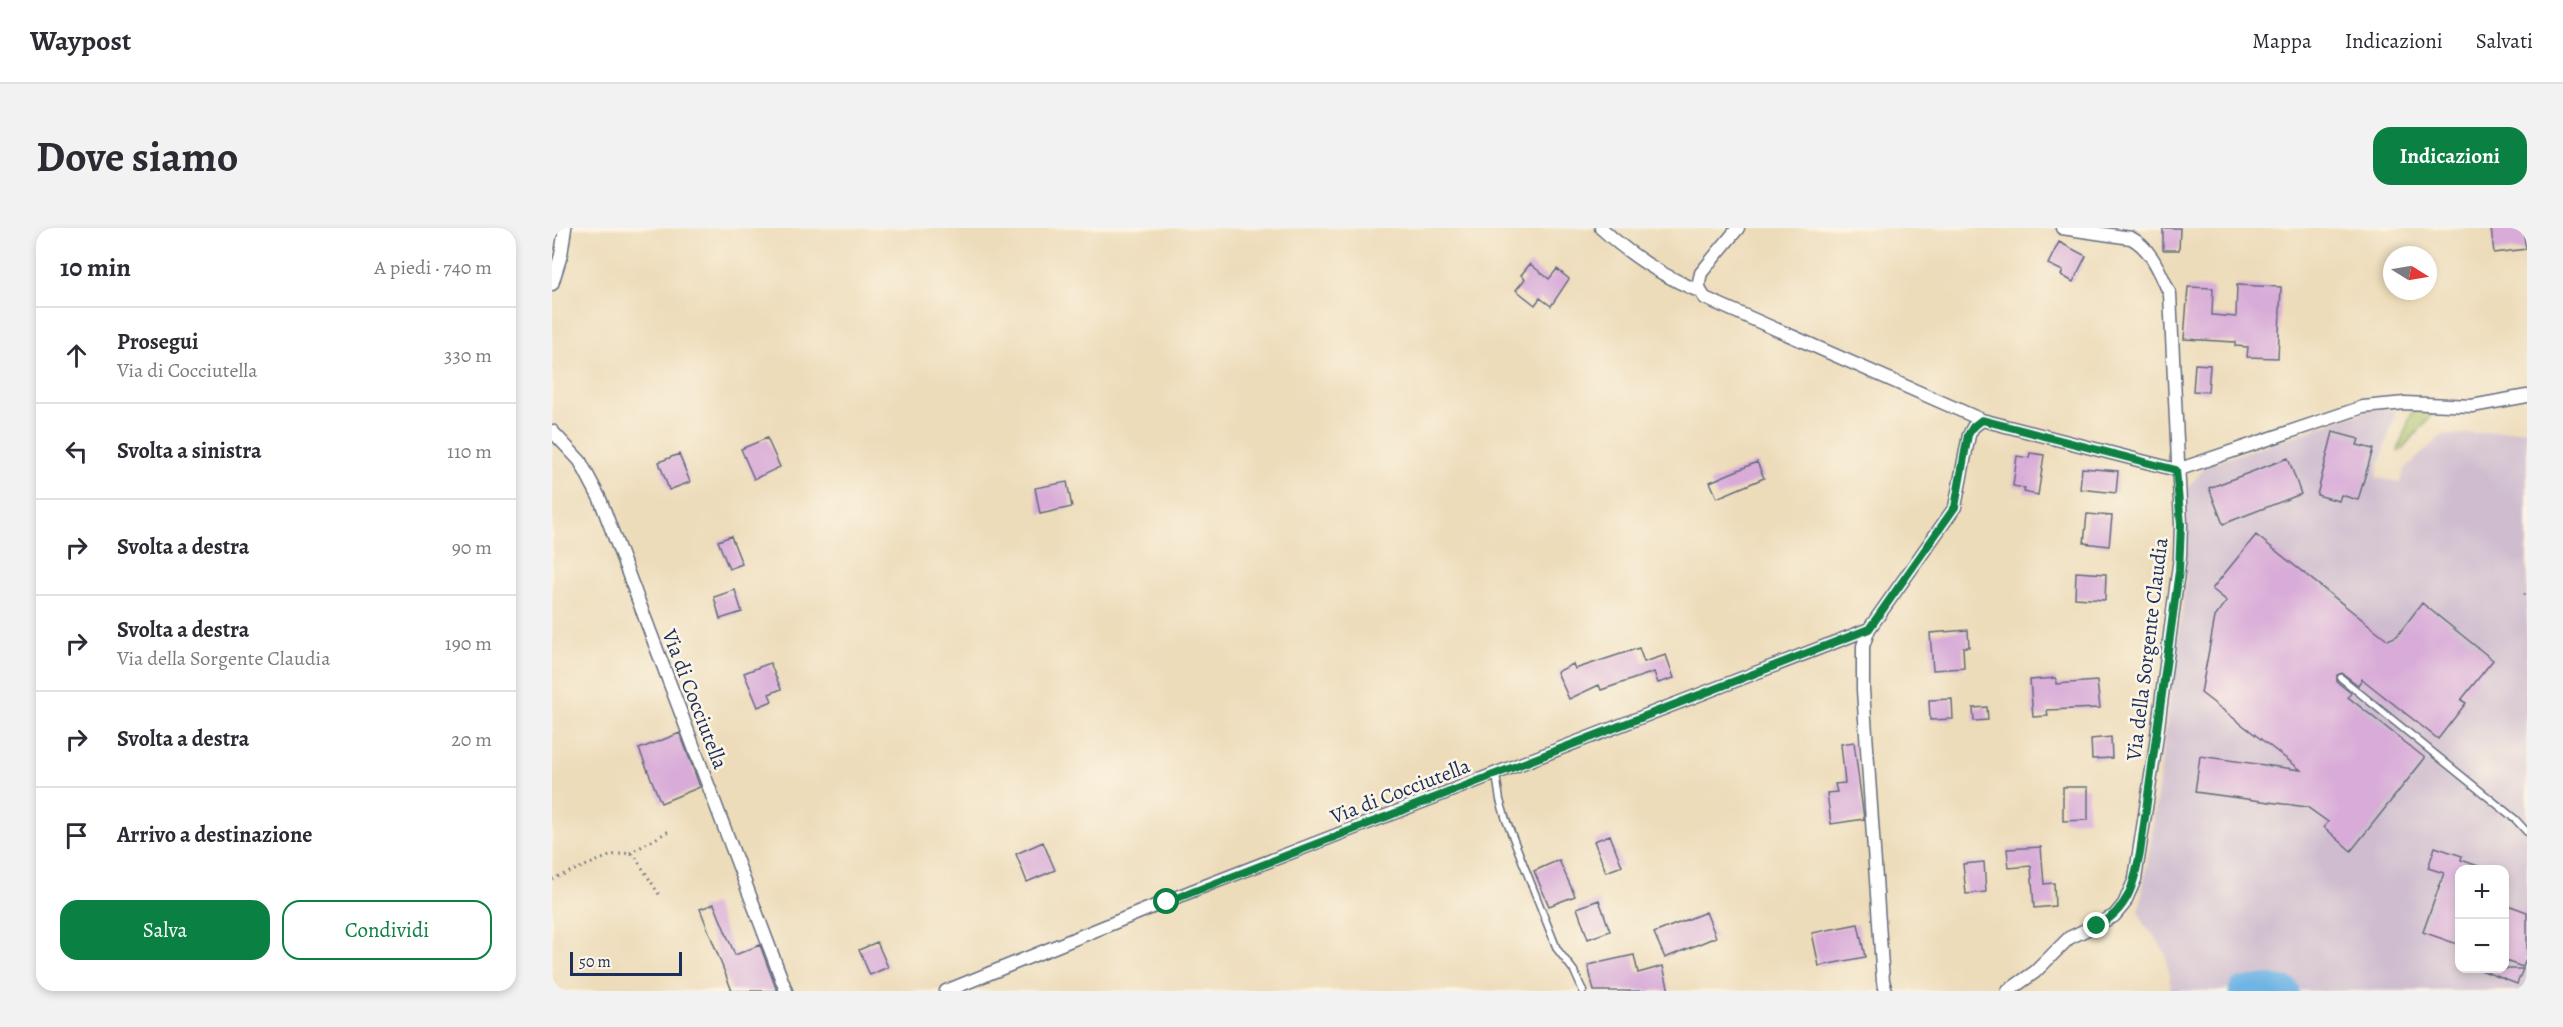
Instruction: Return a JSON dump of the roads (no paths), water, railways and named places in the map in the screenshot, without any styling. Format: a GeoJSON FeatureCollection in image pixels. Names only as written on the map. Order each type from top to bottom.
{"type":"FeatureCollection","features":[{"type":"Feature","properties":{"kind":"street"},"geometry":{"type":"LineString","coordinates":[[552,284],[555,263],[565,228]]}},
{"type":"Feature","properties":{"kind":"street"},"geometry":{"type":"LineString","coordinates":[[1601,228],[1624,249],[1672,280],[1699,291],[1714,304],[1862,366],[1982,420],[2176,470],[2363,407],[2405,403],[2472,406],[2527,396]]}},
{"type":"Feature","properties":{"kind":"street"},"geometry":{"type":"LineString","coordinates":[[1699,291],[1698,282],[1701,273],[1738,228]]}},
{"type":"Feature","properties":{"kind":"street","name":"Via della Sorgente Claudia"},"geometry":{"type":"LineString","coordinates":[[2008,991],[2035,972],[2069,938],[2109,920],[2124,904],[2133,886],[2140,853],[2176,596],[2181,537],[2176,470],[2171,300],[2163,278],[2147,250],[2131,238],[2062,228]]}},
{"type":"Feature","properties":{"kind":"street"},"geometry":{"type":"LineString","coordinates":[[1886,991],[1883,981],[1863,690],[1863,646],[1869,629],[1955,507],[1968,435],[1973,427],[1982,420]]}},
{"type":"Feature","properties":{"kind":"street","name":"Via di Cocciutella"},"geometry":{"type":"LineString","coordinates":[[552,431],[580,461],[600,499],[786,991]]}},
{"type":"Feature","properties":{"kind":"street","name":"Via di Cocciutella"},"geometry":{"type":"LineString","coordinates":[[946,991],[1192,891],[1869,629]]}},
{"type":"Feature","properties":{"kind":"lane"},"geometry":{"type":"LineString","coordinates":[[2341,678],[2515,819],[2527,832]]}},
{"type":"Feature","properties":{"kind":"lane"},"geometry":{"type":"LineString","coordinates":[[1496,775],[1503,810],[1553,940],[1557,949],[1574,970],[1583,991]]}},
{"type":"Feature","properties":{"kind":"waterway"},"geometry":{"type":"LineString","coordinates":[[2242,991],[2266,988],[2286,991]]}}]}
